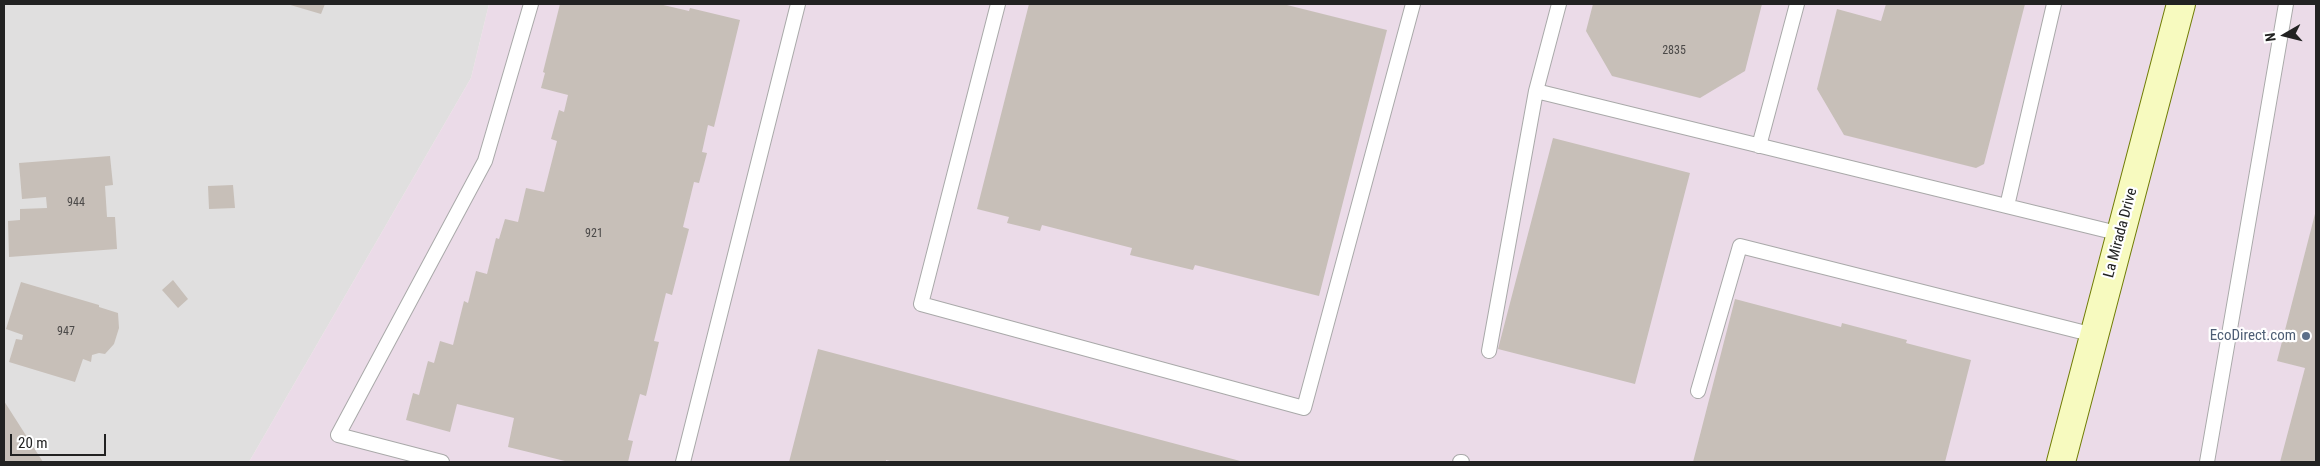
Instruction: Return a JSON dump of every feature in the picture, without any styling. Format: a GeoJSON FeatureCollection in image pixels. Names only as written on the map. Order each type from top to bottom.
{"type":"FeatureCollection","features":[{"type":"Feature","properties":{"kind":"main road","name":"La Mirada Drive"},"geometry":{"type":"LineString","coordinates":[[2061,462],[2180,4]]}},
{"type":"Feature","properties":{"kind":"lane"},"geometry":{"type":"LineString","coordinates":[[442,462],[338,434],[485,162],[531,4]]}},
{"type":"Feature","properties":{"kind":"lane"},"geometry":{"type":"LineString","coordinates":[[683,462],[798,4]]}},
{"type":"Feature","properties":{"kind":"lane"},"geometry":{"type":"LineString","coordinates":[[998,4],[921,304],[1304,408],[1413,4]]}},
{"type":"Feature","properties":{"kind":"lane"},"geometry":{"type":"LineString","coordinates":[[1489,351],[1536,92],[1559,4]]}},
{"type":"Feature","properties":{"kind":"lane"},"geometry":{"type":"LineString","coordinates":[[1759,146],[1797,4]]}},
{"type":"Feature","properties":{"kind":"lane"},"geometry":{"type":"LineString","coordinates":[[2007,206],[2054,4]]}},
{"type":"Feature","properties":{"kind":"lane"},"geometry":{"type":"LineString","coordinates":[[2207,462],[2286,4]]}},
{"type":"Feature","properties":{"kind":"lane"},"geometry":{"type":"LineString","coordinates":[[1536,92],[2121,234]]}},
{"type":"Feature","properties":{"kind":"lane"},"geometry":{"type":"LineString","coordinates":[[1698,391],[1740,246],[2094,335]]}},
{"type":"Feature","properties":{"kind":"shaded area"},"geometry":{"type":"Polygon","coordinates":[[[4,4],[489,4],[471,78],[249,462],[4,462],[4,4]]]}},
{"type":"Feature","properties":{"kind":"shaded area"},"geometry":{"type":"Polygon","coordinates":[[[489,4],[2316,4],[2316,462],[249,462],[471,78],[489,4]]]}},
{"type":"Feature","properties":{"kind":"building"},"geometry":{"type":"Polygon","coordinates":[[[287,4],[325,4],[321,14],[287,4]]]}},
{"type":"Feature","properties":{"kind":"building"},"geometry":{"type":"Polygon","coordinates":[[[560,4],[659,4],[689,11],[690,8],[740,20],[714,127],[708,125],[702,152],[707,153],[699,183],[694,182],[683,227],[689,229],[672,295],[666,293],[654,341],[659,342],[646,396],[640,394],[628,440],[633,441],[628,462],[569,462],[508,447],[514,418],[457,404],[450,432],[406,420],[413,393],[419,395],[428,361],[434,363],[440,341],[453,345],[464,301],[468,303],[476,271],[487,274],[496,238],[499,239],[505,219],[518,222],[526,188],[544,192],[557,141],[551,139],[559,110],[564,112],[568,95],[541,88],[545,73],[543,72],[560,4]]]}},
{"type":"Feature","properties":{"kind":"building"},"geometry":{"type":"Polygon","coordinates":[[[1029,4],[1283,4],[1387,30],[1319,296],[1195,265],[1193,270],[1130,255],[1132,248],[1042,225],[1040,231],[1007,223],[1009,217],[977,209],[1029,4]]]}},
{"type":"Feature","properties":{"kind":"building"},"geometry":{"type":"Polygon","coordinates":[[[1593,4],[1762,4],[1745,71],[1700,98],[1612,76],[1586,31],[1593,4]]]}},
{"type":"Feature","properties":{"kind":"building"},"geometry":{"type":"Polygon","coordinates":[[[1886,4],[2025,4],[1984,164],[1976,168],[1844,135],[1817,89],[1837,9],[1881,21],[1886,4]]]}},
{"type":"Feature","properties":{"kind":"building"},"geometry":{"type":"Polygon","coordinates":[[[1553,138],[1690,173],[1635,384],[1498,349],[1553,138]]]}},
{"type":"Feature","properties":{"kind":"building"},"geometry":{"type":"Polygon","coordinates":[[[110,156],[113,185],[105,186],[107,217],[115,217],[117,249],[9,257],[8,221],[20,220],[20,209],[47,208],[46,197],[22,199],[19,163],[110,156]]]}},
{"type":"Feature","properties":{"kind":"building"},"geometry":{"type":"Polygon","coordinates":[[[233,185],[235,208],[209,209],[208,186],[233,185]]]}},
{"type":"Feature","properties":{"kind":"building"},"geometry":{"type":"Polygon","coordinates":[[[2316,210],[2316,462],[2280,462],[2305,368],[2277,361],[2316,210]]]}},
{"type":"Feature","properties":{"kind":"building"},"geometry":{"type":"Polygon","coordinates":[[[173,280],[188,299],[178,308],[162,290],[173,280]]]}},
{"type":"Feature","properties":{"kind":"building"},"geometry":{"type":"Polygon","coordinates":[[[21,282],[99,305],[99,307],[118,313],[119,328],[114,344],[105,354],[92,355],[91,362],[83,359],[75,382],[9,362],[16,339],[22,340],[23,335],[6,329],[21,282]]]}},
{"type":"Feature","properties":{"kind":"building"},"geometry":{"type":"Polygon","coordinates":[[[1735,299],[1841,327],[1842,323],[1907,340],[1906,343],[1971,360],[1945,462],[1693,462],[1735,299]]]}},
{"type":"Feature","properties":{"kind":"building"},"geometry":{"type":"Polygon","coordinates":[[[818,349],[1244,462],[894,462],[886,460],[886,462],[789,462],[818,349]]]}},
{"type":"Feature","properties":{"kind":"building"},"geometry":{"type":"Polygon","coordinates":[[[4,401],[43,462],[4,462],[4,401]]]}},
{"type":"Feature","properties":{"kind":"place","name":"EcoDirect.com"},"geometry":{"type":"Point","coordinates":[2306,336]}}]}
